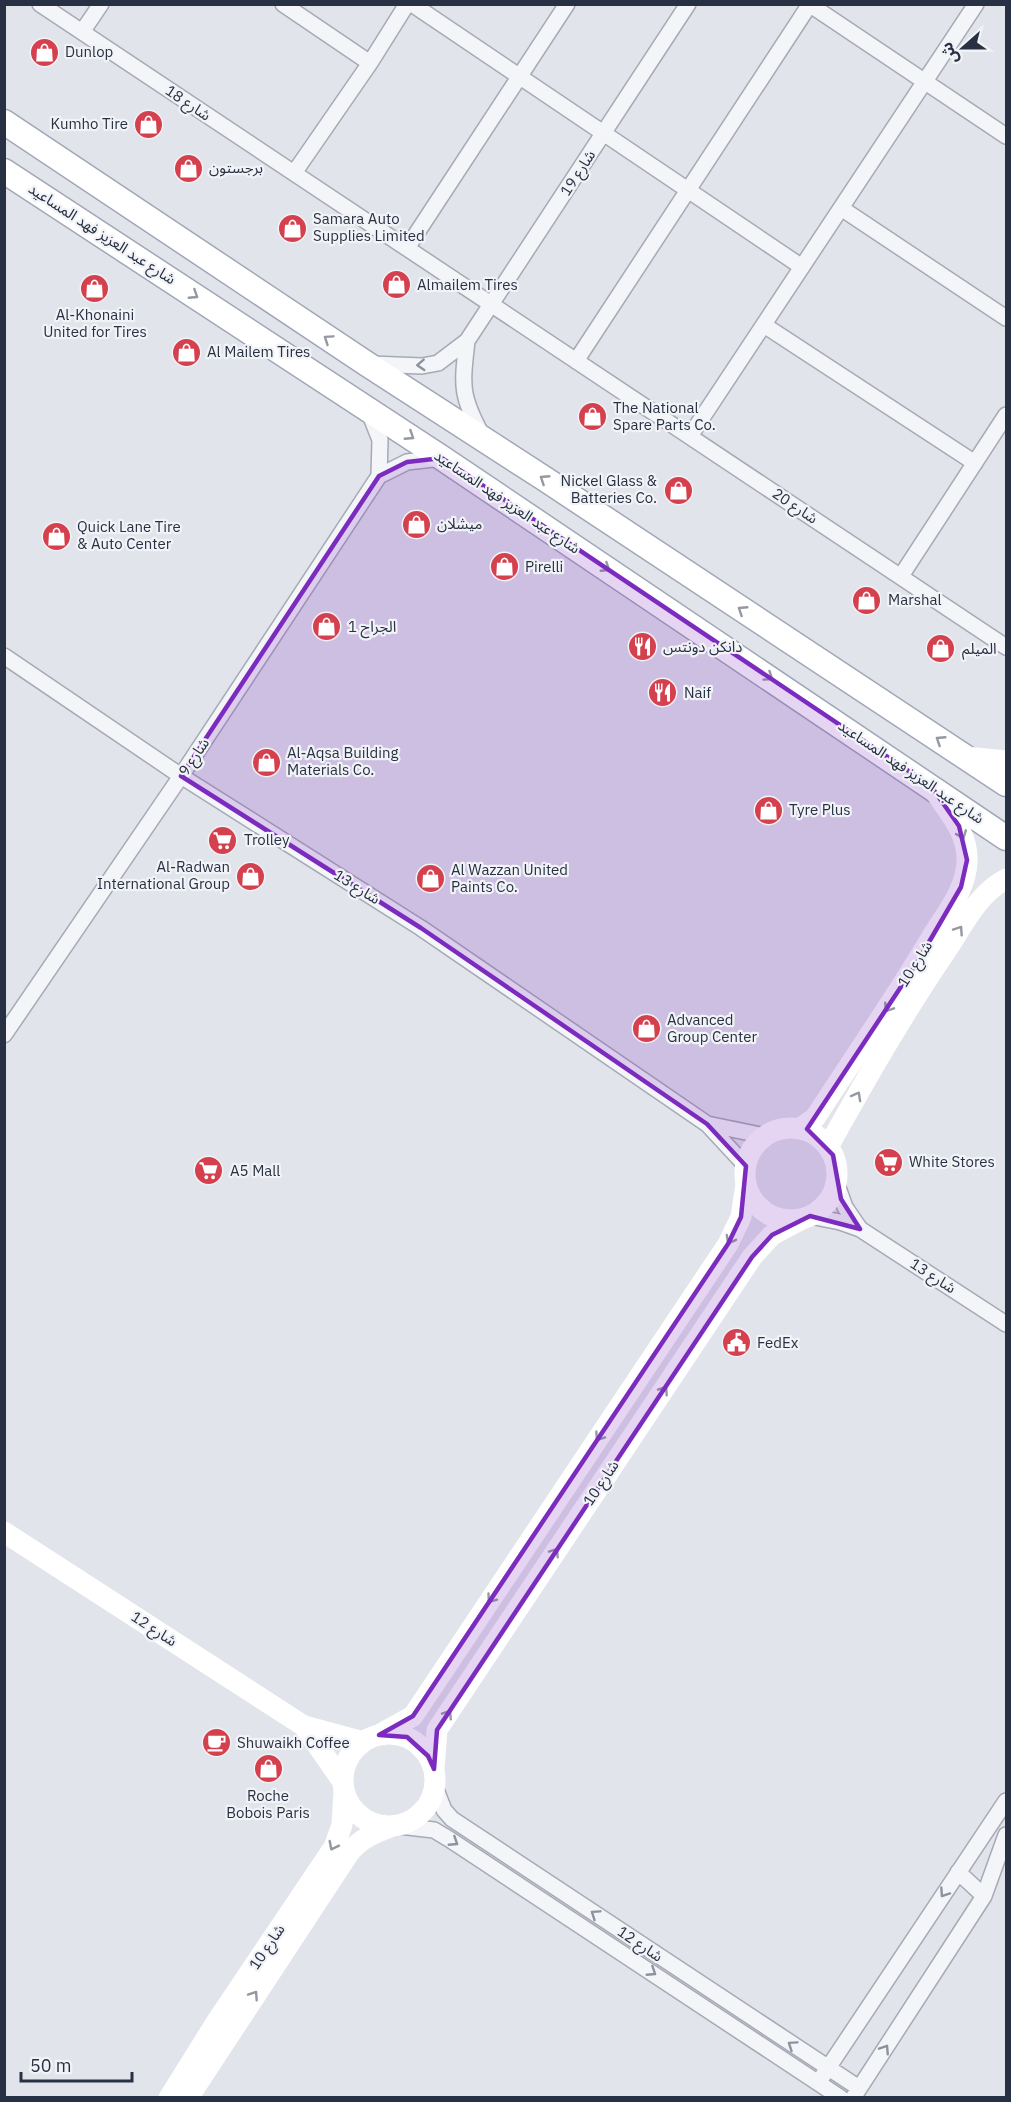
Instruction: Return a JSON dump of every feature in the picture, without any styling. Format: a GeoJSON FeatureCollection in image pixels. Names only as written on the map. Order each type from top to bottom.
{"type":"FeatureCollection","features":[{"type":"Feature","properties":{"kind":"main road"},"geometry":{"type":"LineString","coordinates":[[4,122],[164,230],[1006,784]]}},
{"type":"Feature","properties":{"kind":"main road","name":"شارع عبد العزيز فهد المساعيد"},"geometry":{"type":"LineString","coordinates":[[4,171],[90,225],[442,458],[1006,837]]}},
{"type":"Feature","properties":{"kind":"main road"},"geometry":{"type":"LineString","coordinates":[[90,225],[114,219],[119,212],[120,204],[117,197]]}},
{"type":"Feature","properties":{"kind":"main road"},"geometry":{"type":"LineString","coordinates":[[137,257],[132,241],[136,234],[143,229],[164,230]]}},
{"type":"Feature","properties":{"kind":"street","name":"شارع 18"},"geometry":{"type":"LineString","coordinates":[[40,4],[492,304]]}},
{"type":"Feature","properties":{"kind":"street"},"geometry":{"type":"LineString","coordinates":[[82,32],[101,4]]}},
{"type":"Feature","properties":{"kind":"street"},"geometry":{"type":"LineString","coordinates":[[283,4],[370,63]]}},
{"type":"Feature","properties":{"kind":"street"},"geometry":{"type":"LineString","coordinates":[[294,173],[410,4],[802,267]]}},
{"type":"Feature","properties":{"kind":"street"},"geometry":{"type":"LineString","coordinates":[[407,248],[567,4]]}},
{"type":"Feature","properties":{"kind":"street","name":"شارع 19"},"geometry":{"type":"LineString","coordinates":[[367,364],[422,366],[438,363],[467,341],[688,4]]}},
{"type":"Feature","properties":{"kind":"street"},"geometry":{"type":"LineString","coordinates":[[576,361],[809,4],[1006,136]]}},
{"type":"Feature","properties":{"kind":"street"},"geometry":{"type":"LineString","coordinates":[[690,436],[976,4]]}},
{"type":"Feature","properties":{"kind":"street"},"geometry":{"type":"LineString","coordinates":[[841,208],[1006,318]]}},
{"type":"Feature","properties":{"kind":"street","name":"شارع 20"},"geometry":{"type":"LineString","coordinates":[[492,304],[1006,647]]}},
{"type":"Feature","properties":{"kind":"street"},"geometry":{"type":"LineString","coordinates":[[764,325],[975,463]]}},
{"type":"Feature","properties":{"kind":"street","name":"شارع 19"},"geometry":{"type":"LineString","coordinates":[[467,341],[463,392],[469,411],[486,442]]}},
{"type":"Feature","properties":{"kind":"street"},"geometry":{"type":"LineString","coordinates":[[367,409],[381,440],[380,476]]}},
{"type":"Feature","properties":{"kind":"street"},"geometry":{"type":"LineString","coordinates":[[901,576],[1006,415]]}},
{"type":"Feature","properties":{"kind":"street","name":"شارع 9"},"geometry":{"type":"LineString","coordinates":[[4,1035],[181,776],[380,476],[407,462],[442,458]]}},
{"type":"Feature","properties":{"kind":"street","name":"شارع 13"},"geometry":{"type":"LineString","coordinates":[[4,656],[181,776],[421,928],[707,1124],[746,1175]]}},
{"type":"Feature","properties":{"kind":"street"},"geometry":{"type":"LineString","coordinates":[[966,758],[1006,761]]}},
{"type":"Feature","properties":{"kind":"street","name":"شارع 10"},"geometry":{"type":"LineString","coordinates":[[799,1129],[815,1118],[918,961],[961,887],[968,860],[963,836],[931,786]]}},
{"type":"Feature","properties":{"kind":"street","name":"شارع 10"},"geometry":{"type":"LineString","coordinates":[[828,1147],[882,1051],[933,970],[985,895],[1006,879]]}},
{"type":"Feature","properties":{"kind":"street","name":"شارع 13"},"geometry":{"type":"LineString","coordinates":[[707,1124],[765,1136]]}},
{"type":"Feature","properties":{"kind":"street"},"geometry":{"type":"LineString","coordinates":[[781,1129],[799,1129],[815,1135],[828,1147],[836,1164],[836,1182],[825,1206],[806,1218],[784,1220],[767,1213],[754,1200],[746,1175],[752,1149],[765,1136],[781,1129]]}},
{"type":"Feature","properties":{"kind":"street","name":"شارع 10"},"geometry":{"type":"LineString","coordinates":[[371,1739],[413,1716],[504,1582],[728,1245],[741,1217],[746,1175]]}},
{"type":"Feature","properties":{"kind":"street","name":"شارع 13"},"geometry":{"type":"LineString","coordinates":[[836,1182],[845,1207],[860,1228]]}},
{"type":"Feature","properties":{"kind":"street","name":"شارع 10"},"geometry":{"type":"LineString","coordinates":[[434,1778],[437,1730],[752,1257],[772,1234],[806,1218]]}},
{"type":"Feature","properties":{"kind":"street","name":"شارع 13"},"geometry":{"type":"LineString","coordinates":[[806,1218],[840,1222],[860,1228],[1006,1324]]}},
{"type":"Feature","properties":{"kind":"street","name":"شارع 12"},"geometry":{"type":"LineString","coordinates":[[4,1532],[304,1726],[371,1739]]}},
{"type":"Feature","properties":{"kind":"street","name":"شارع 12"},"geometry":{"type":"LineString","coordinates":[[304,1726],[344,1786]]}},
{"type":"Feature","properties":{"kind":"street"},"geometry":{"type":"LineString","coordinates":[[393,1734],[407,1737],[419,1745],[428,1756],[434,1778],[430,1801],[423,1812],[412,1820],[396,1826],[373,1823],[356,1813],[348,1802],[344,1786],[345,1767],[352,1753],[371,1739],[393,1734]]}},
{"type":"Feature","properties":{"kind":"street","name":"شارع 12"},"geometry":{"type":"LineString","coordinates":[[434,1778],[444,1810],[452,1819],[827,2068],[856,2093]]}},
{"type":"Feature","properties":{"kind":"street","name":"شارع 10"},"geometry":{"type":"LineString","coordinates":[[188,2097],[224,2025],[334,1846],[342,1826],[344,1786]]}},
{"type":"Feature","properties":{"kind":"street"},"geometry":{"type":"LineString","coordinates":[[818,2082],[1006,1802]]}},
{"type":"Feature","properties":{"kind":"street","name":"شارع 10"},"geometry":{"type":"LineString","coordinates":[[169,2097],[356,1844],[370,1835],[396,1826]]}},
{"type":"Feature","properties":{"kind":"street","name":"شارع 12"},"geometry":{"type":"LineString","coordinates":[[396,1826],[434,1830],[449,1839],[841,2097]]}},
{"type":"Feature","properties":{"kind":"street"},"geometry":{"type":"LineString","coordinates":[[856,2093],[984,1896],[1006,1836]]}},
{"type":"Feature","properties":{"kind":"street"},"geometry":{"type":"LineString","coordinates":[[958,1872],[984,1896]]}},
{"type":"Feature","properties":{"kind":"highlighted area"},"geometry":{"type":"Polygon","coordinates":[[[442,458],[931,786],[959,826],[967,860],[961,887],[918,961],[807,1129],[833,1155],[841,1199],[860,1229],[810,1216],[772,1235],[752,1257],[437,1730],[434,1769],[428,1756],[407,1737],[379,1735],[413,1716],[728,1244],[741,1217],[746,1166],[707,1124],[421,928],[181,776],[379,476],[407,462],[442,458]]]}},
{"type":"Feature","properties":{"kind":"place","name":"Dunlop"},"geometry":{"type":"Point","coordinates":[44,52]}},
{"type":"Feature","properties":{"kind":"place","name":"Kumho Tire"},"geometry":{"type":"Point","coordinates":[149,124]}},
{"type":"Feature","properties":{"kind":"place","name":"برجستون"},"geometry":{"type":"Point","coordinates":[188,168]}},
{"type":"Feature","properties":{"kind":"place","name":"Samara Auto Supplies Limited"},"geometry":{"type":"Point","coordinates":[292,228]}},
{"type":"Feature","properties":{"kind":"place","name":"Almailem Tires"},"geometry":{"type":"Point","coordinates":[396,285]}},
{"type":"Feature","properties":{"kind":"place","name":"Al-Khonaini United for Tires"},"geometry":{"type":"Point","coordinates":[95,288]}},
{"type":"Feature","properties":{"kind":"place","name":"Al Mailem Tires"},"geometry":{"type":"Point","coordinates":[186,352]}},
{"type":"Feature","properties":{"kind":"place","name":"The National Spare Parts Co."},"geometry":{"type":"Point","coordinates":[592,417]}},
{"type":"Feature","properties":{"kind":"place","name":"Nickel Glass & Batteries Co."},"geometry":{"type":"Point","coordinates":[678,490]}},
{"type":"Feature","properties":{"kind":"place","name":"ميشلان"},"geometry":{"type":"Point","coordinates":[416,524]}},
{"type":"Feature","properties":{"kind":"place","name":"Quick Lane Tire & Auto Center"},"geometry":{"type":"Point","coordinates":[56,536]}},
{"type":"Feature","properties":{"kind":"place","name":"Pirelli"},"geometry":{"type":"Point","coordinates":[504,567]}},
{"type":"Feature","properties":{"kind":"place","name":"Marshal"},"geometry":{"type":"Point","coordinates":[867,600]}},
{"type":"Feature","properties":{"kind":"place","name":"الجراح 1"},"geometry":{"type":"Point","coordinates":[327,627]}},
{"type":"Feature","properties":{"kind":"place","name":"دانكن دونتس"},"geometry":{"type":"Point","coordinates":[642,647]}},
{"type":"Feature","properties":{"kind":"place","name":"الميلم"},"geometry":{"type":"Point","coordinates":[941,649]}},
{"type":"Feature","properties":{"kind":"place","name":"Naif"},"geometry":{"type":"Point","coordinates":[663,693]}},
{"type":"Feature","properties":{"kind":"place","name":"Al-Aqsa Building Materials Co."},"geometry":{"type":"Point","coordinates":[266,762]}},
{"type":"Feature","properties":{"kind":"place","name":"Tyre Plus"},"geometry":{"type":"Point","coordinates":[768,810]}},
{"type":"Feature","properties":{"kind":"place","name":"Trolley"},"geometry":{"type":"Point","coordinates":[223,840]}},
{"type":"Feature","properties":{"kind":"place","name":"Al-Radwan International Group"},"geometry":{"type":"Point","coordinates":[251,876]}},
{"type":"Feature","properties":{"kind":"place","name":"Al Wazzan United Paints Co."},"geometry":{"type":"Point","coordinates":[430,879]}},
{"type":"Feature","properties":{"kind":"place","name":"Advanced Group Center"},"geometry":{"type":"Point","coordinates":[646,1029]}},
{"type":"Feature","properties":{"kind":"place","name":"White Stores"},"geometry":{"type":"Point","coordinates":[888,1162]}},
{"type":"Feature","properties":{"kind":"place","name":"A5 Mall"},"geometry":{"type":"Point","coordinates":[209,1171]}},
{"type":"Feature","properties":{"kind":"place","name":"FedEx"},"geometry":{"type":"Point","coordinates":[736,1343]}},
{"type":"Feature","properties":{"kind":"place","name":"Shuwaikh Coffee"},"geometry":{"type":"Point","coordinates":[216,1743]}},
{"type":"Feature","properties":{"kind":"place","name":"Roche Bobois Paris"},"geometry":{"type":"Point","coordinates":[268,1769]}}]}
